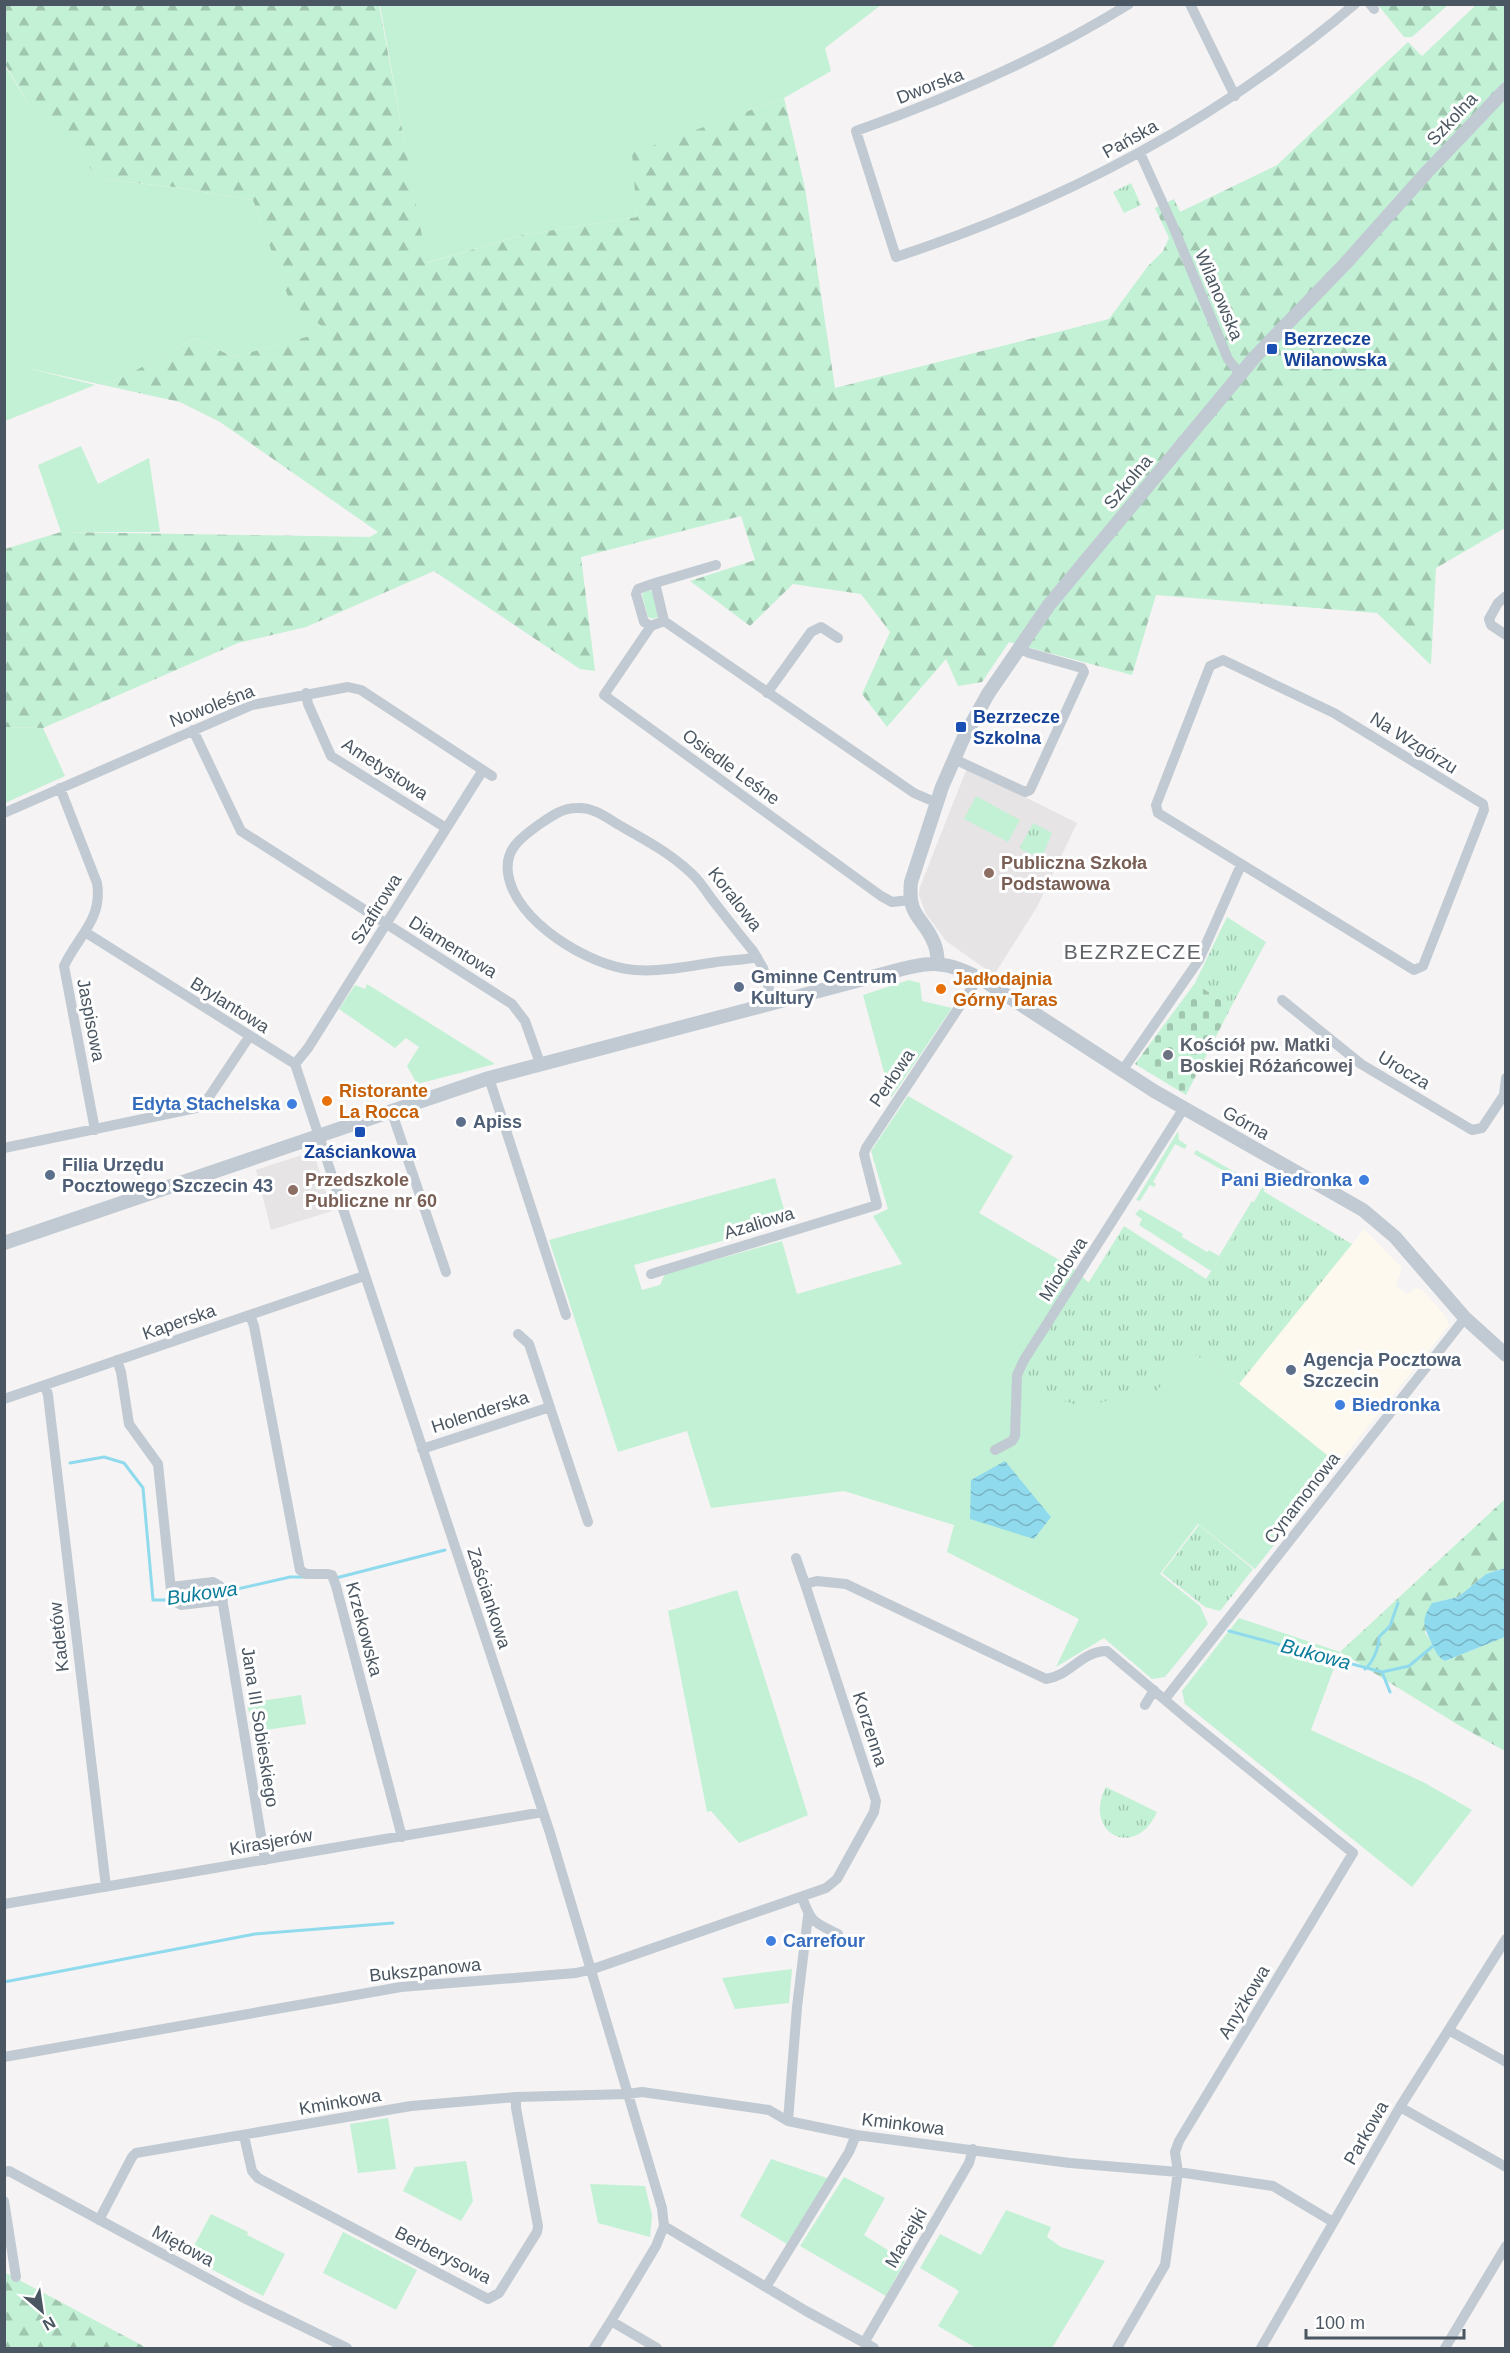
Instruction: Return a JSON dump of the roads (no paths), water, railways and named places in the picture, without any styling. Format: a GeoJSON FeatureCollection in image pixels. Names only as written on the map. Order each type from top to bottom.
{"type":"FeatureCollection","features":[{"type":"Feature","properties":{"kind":"street","name":"Dworska"},"geometry":{"type":"LineString","coordinates":[[896,257],[856,131],[934,103],[999,75],[1082,33],[1129,4]]}},
{"type":"Feature","properties":{"kind":"street"},"geometry":{"type":"LineString","coordinates":[[1190,4],[1235,96]]}},
{"type":"Feature","properties":{"kind":"street","name":"Pańska"},"geometry":{"type":"LineString","coordinates":[[896,257],[1014,214],[1079,185],[1140,153],[1235,96],[1355,4]]}},
{"type":"Feature","properties":{"kind":"street","name":"Szkolna"},"geometry":{"type":"LineString","coordinates":[[910,900],[913,877],[954,759],[976,714],[1018,648],[1067,583],[1240,374],[1506,89]]}},
{"type":"Feature","properties":{"kind":"street","name":"Wilanowska"},"geometry":{"type":"LineString","coordinates":[[1140,153],[1228,359],[1240,374]]}},
{"type":"Feature","properties":{"kind":"street"},"geometry":{"type":"LineString","coordinates":[[664,621],[651,626],[644,622],[636,594],[638,589],[716,565]]}},
{"type":"Feature","properties":{"kind":"street"},"geometry":{"type":"LineString","coordinates":[[655,583],[664,621],[914,793],[937,803]]}},
{"type":"Feature","properties":{"kind":"street"},"geometry":{"type":"LineString","coordinates":[[1506,596],[1498,603],[1489,619],[1491,625],[1506,635]]}},
{"type":"Feature","properties":{"kind":"street","name":"Osiedle Leśne"},"geometry":{"type":"LineString","coordinates":[[651,626],[604,695],[881,896],[892,902],[910,900]]}},
{"type":"Feature","properties":{"kind":"street"},"geometry":{"type":"LineString","coordinates":[[767,693],[811,632],[821,627],[838,638]]}},
{"type":"Feature","properties":{"kind":"street"},"geometry":{"type":"LineString","coordinates":[[954,759],[1025,792],[1030,790],[1084,672],[1083,668],[1018,648]]}},
{"type":"Feature","properties":{"kind":"street","name":"Na Wzgórzu"},"geometry":{"type":"LineString","coordinates":[[1223,660],[1334,713],[1483,804],[1484,810],[1428,956],[1423,966],[1414,970],[1241,865],[1158,813],[1156,805],[1210,666],[1223,660]]}},
{"type":"Feature","properties":{"kind":"street","name":"Nowoleśna"},"geometry":{"type":"LineString","coordinates":[[4,813],[252,705],[306,693],[348,687],[362,690],[488,773]]}},
{"type":"Feature","properties":{"kind":"street","name":"Ametystowa"},"geometry":{"type":"LineString","coordinates":[[306,693],[308,704],[331,756],[446,828]]}},
{"type":"Feature","properties":{"kind":"street","name":"Diamentowa"},"geometry":{"type":"LineString","coordinates":[[193,730],[241,831],[512,1004],[525,1021],[540,1063]]}},
{"type":"Feature","properties":{"kind":"street","name":"Szafirowa"},"geometry":{"type":"LineString","coordinates":[[295,1064],[308,1048],[446,828],[488,773]]}},
{"type":"Feature","properties":{"kind":"street","name":"Jaspisowa"},"geometry":{"type":"LineString","coordinates":[[60,788],[99,893],[97,910],[64,966],[95,1130]]}},
{"type":"Feature","properties":{"kind":"street","name":"Koralowa"},"geometry":{"type":"LineString","coordinates":[[579,808],[594,811],[660,849],[692,873],[757,957],[656,970],[630,970],[601,962],[559,939],[520,904],[509,879],[507,861],[509,852],[527,833],[555,813],[579,808]]}},
{"type":"Feature","properties":{"kind":"street"},"geometry":{"type":"LineString","coordinates":[[1122,1071],[1199,960],[1241,865]]}},
{"type":"Feature","properties":{"kind":"street"},"geometry":{"type":"LineString","coordinates":[[4,1243],[489,1078],[773,1002],[938,962],[934,943],[917,917],[910,900]]}},
{"type":"Feature","properties":{"kind":"street","name":"Brylantowa"},"geometry":{"type":"LineString","coordinates":[[85,932],[295,1064]]}},
{"type":"Feature","properties":{"kind":"street"},"geometry":{"type":"LineString","coordinates":[[737,958],[744,950],[746,942]]}},
{"type":"Feature","properties":{"kind":"street"},"geometry":{"type":"LineString","coordinates":[[757,957],[763,968],[773,1002]]}},
{"type":"Feature","properties":{"kind":"street","name":"Górna"},"geometry":{"type":"LineString","coordinates":[[938,962],[979,977],[1122,1071],[1343,1197],[1378,1221],[1395,1237],[1465,1318],[1504,1352]]}},
{"type":"Feature","properties":{"kind":"street","name":"Perłowa"},"geometry":{"type":"LineString","coordinates":[[877,1204],[864,1154],[866,1148],[979,977]]}},
{"type":"Feature","properties":{"kind":"street","name":"Urocza"},"geometry":{"type":"LineString","coordinates":[[1282,1000],[1362,1064],[1473,1130],[1482,1128],[1505,1095]]}},
{"type":"Feature","properties":{"kind":"street"},"geometry":{"type":"LineString","coordinates":[[4,1148],[196,1108],[209,1096],[249,1037]]}},
{"type":"Feature","properties":{"kind":"street"},"geometry":{"type":"LineString","coordinates":[[295,1064],[318,1135]]}},
{"type":"Feature","properties":{"kind":"street"},"geometry":{"type":"LineString","coordinates":[[489,1078],[566,1315]]}},
{"type":"Feature","properties":{"kind":"street"},"geometry":{"type":"LineString","coordinates":[[1505,1095],[1506,1078]]}},
{"type":"Feature","properties":{"kind":"street","name":"Miodowa"},"geometry":{"type":"LineString","coordinates":[[995,1450],[1012,1441],[1015,1436],[1017,1375],[1024,1360],[1184,1108]]}},
{"type":"Feature","properties":{"kind":"street"},"geometry":{"type":"LineString","coordinates":[[391,1110],[446,1272]]}},
{"type":"Feature","properties":{"kind":"street","name":"Zaściankowa"},"geometry":{"type":"LineString","coordinates":[[318,1135],[543,1812],[592,1969]]}},
{"type":"Feature","properties":{"kind":"street","name":"Azaliowa"},"geometry":{"type":"LineString","coordinates":[[651,1274],[877,1204]]}},
{"type":"Feature","properties":{"kind":"street","name":"Kaperska"},"geometry":{"type":"LineString","coordinates":[[4,1399],[364,1276]]}},
{"type":"Feature","properties":{"kind":"street","name":"Krzekowska"},"geometry":{"type":"LineString","coordinates":[[250,1315],[254,1326],[300,1570],[306,1574],[332,1575],[402,1837]]}},
{"type":"Feature","properties":{"kind":"street","name":"Cynamonowa"},"geometry":{"type":"LineString","coordinates":[[1165,1699],[1465,1318]]}},
{"type":"Feature","properties":{"kind":"street","name":"Holenderska"},"geometry":{"type":"LineString","coordinates":[[518,1334],[529,1344],[588,1522]]}},
{"type":"Feature","properties":{"kind":"street"},"geometry":{"type":"LineString","coordinates":[[117,1360],[129,1424],[158,1464],[172,1600],[176,1604],[223,1600],[220,1587],[213,1582],[171,1587]]}},
{"type":"Feature","properties":{"kind":"street","name":"Kadetów"},"geometry":{"type":"LineString","coordinates":[[45,1385],[106,1887]]}},
{"type":"Feature","properties":{"kind":"street","name":"Holenderska"},"geometry":{"type":"LineString","coordinates":[[422,1449],[550,1407]]}},
{"type":"Feature","properties":{"kind":"street","name":"Korzenna"},"geometry":{"type":"LineString","coordinates":[[796,1558],[876,1801],[874,1812],[837,1879]]}},
{"type":"Feature","properties":{"kind":"street"},"geometry":{"type":"LineString","coordinates":[[805,1584],[830,1581],[846,1584],[1046,1679],[1055,1678],[1094,1651],[1107,1651],[1165,1699]]}},
{"type":"Feature","properties":{"kind":"street","name":"Jana III Sobieskiego"},"geometry":{"type":"LineString","coordinates":[[223,1600],[265,1860]]}},
{"type":"Feature","properties":{"kind":"street"},"geometry":{"type":"LineString","coordinates":[[1145,1705],[1154,1689]]}},
{"type":"Feature","properties":{"kind":"street","name":"Anyżkowa"},"geometry":{"type":"LineString","coordinates":[[1117,2349],[1165,2265],[1178,2172],[1175,2152],[1179,2141],[1286,1953],[1353,1853],[1165,1699]]}},
{"type":"Feature","properties":{"kind":"street","name":"Kirasjerów"},"geometry":{"type":"LineString","coordinates":[[4,1904],[543,1812]]}},
{"type":"Feature","properties":{"kind":"street","name":"Bukszpanowa"},"geometry":{"type":"LineString","coordinates":[[4,2057],[401,1987],[576,1973],[802,1897],[826,1888],[837,1879]]}},
{"type":"Feature","properties":{"kind":"street"},"geometry":{"type":"LineString","coordinates":[[788,2121],[797,2007],[808,1916],[802,1897]]}},
{"type":"Feature","properties":{"kind":"street"},"geometry":{"type":"LineString","coordinates":[[808,1916],[838,1934]]}},
{"type":"Feature","properties":{"kind":"street","name":"Parkowa"},"geometry":{"type":"LineString","coordinates":[[1261,2349],[1400,2107],[1506,1939]]}},
{"type":"Feature","properties":{"kind":"street"},"geometry":{"type":"LineString","coordinates":[[592,1969],[662,2208],[664,2226],[656,2246],[594,2349]]}},
{"type":"Feature","properties":{"kind":"street"},"geometry":{"type":"LineString","coordinates":[[1450,2031],[1506,2062]]}},
{"type":"Feature","properties":{"kind":"street","name":"Kminkowa"},"geometry":{"type":"LineString","coordinates":[[99,2220],[136,2153],[411,2106],[516,2097],[642,2092],[769,2110],[788,2121],[856,2135],[1070,2163],[1178,2172],[1273,2186],[1333,2222]]}},
{"type":"Feature","properties":{"kind":"street","name":"Berberysowa"},"geometry":{"type":"LineString","coordinates":[[244,2136],[252,2171],[258,2178],[488,2299],[499,2293],[537,2232],[538,2226],[516,2108],[516,2097]]}},
{"type":"Feature","properties":{"kind":"street"},"geometry":{"type":"LineString","coordinates":[[1400,2107],[1506,2167]]}},
{"type":"Feature","properties":{"kind":"street"},"geometry":{"type":"LineString","coordinates":[[766,2287],[849,2152],[856,2135]]}},
{"type":"Feature","properties":{"kind":"street","name":"Maciejki"},"geometry":{"type":"LineString","coordinates":[[664,2226],[869,2346],[969,2163],[973,2149]]}},
{"type":"Feature","properties":{"kind":"street","name":"Miętowa"},"geometry":{"type":"LineString","coordinates":[[4,2172],[9,2171],[246,2299],[347,2349]]}},
{"type":"Feature","properties":{"kind":"street"},"geometry":{"type":"LineString","coordinates":[[4,2201],[16,2277]]}},
{"type":"Feature","properties":{"kind":"street"},"geometry":{"type":"LineString","coordinates":[[1445,2349],[1506,2246]]}},
{"type":"Feature","properties":{"kind":"street"},"geometry":{"type":"LineString","coordinates":[[611,2320],[657,2349]]}},
{"type":"Feature","properties":{"kind":"water"},"geometry":{"type":"Polygon","coordinates":[[[1005,1461],[1051,1517],[1034,1539],[970,1519],[971,1480],[1005,1461]]]}},
{"type":"Feature","properties":{"kind":"water"},"geometry":{"type":"Polygon","coordinates":[[[1505,1568],[1505,1637],[1445,1661],[1442,1659],[1435,1650],[1425,1627],[1426,1614],[1432,1603],[1458,1597],[1486,1574],[1505,1568]]]}},
{"type":"Feature","properties":{"kind":"waterway","name":"Bukowa"},"geometry":{"type":"LineString","coordinates":[[70,1463],[104,1457],[124,1463],[143,1488],[153,1600],[170,1600]]}},
{"type":"Feature","properties":{"kind":"waterway","name":"Bukowa"},"geometry":{"type":"LineString","coordinates":[[336,1578],[445,1550]]}},
{"type":"Feature","properties":{"kind":"waterway","name":"Bukowa"},"geometry":{"type":"LineString","coordinates":[[224,1592],[290,1577],[303,1577]]}},
{"type":"Feature","properties":{"kind":"waterway","name":"Bukowa"},"geometry":{"type":"LineString","coordinates":[[180,1599],[218,1593]]}},
{"type":"Feature","properties":{"kind":"waterway"},"geometry":{"type":"LineString","coordinates":[[1365,1669],[1375,1654],[1379,1637],[1390,1626],[1398,1603]]}},
{"type":"Feature","properties":{"kind":"waterway","name":"Bukowa"},"geometry":{"type":"LineString","coordinates":[[1229,1631],[1382,1672],[1390,1692]]}},
{"type":"Feature","properties":{"kind":"waterway"},"geometry":{"type":"LineString","coordinates":[[1382,1672],[1409,1666],[1433,1646]]}},
{"type":"Feature","properties":{"kind":"waterway"},"geometry":{"type":"LineString","coordinates":[[4,1982],[255,1934],[393,1923]]}},
{"type":"Feature","properties":{"kind":"place","name":"Bezrzecze Wilanowska"},"geometry":{"type":"Point","coordinates":[1272,349]}},
{"type":"Feature","properties":{"kind":"place","name":"Bezrzecze Szkolna"},"geometry":{"type":"Point","coordinates":[961,727]}},
{"type":"Feature","properties":{"kind":"place","name":"Publiczna Szkoła Podstawowa"},"geometry":{"type":"Point","coordinates":[989,873]}},
{"type":"Feature","properties":{"kind":"place","name":"Gminne Centrum Kultury"},"geometry":{"type":"Point","coordinates":[739,987]}},
{"type":"Feature","properties":{"kind":"place","name":"Jadłodajnia Górny Taras"},"geometry":{"type":"Point","coordinates":[941,989]}},
{"type":"Feature","properties":{"kind":"place","name":"Kościół pw. Matki Boskiej Różańcowej"},"geometry":{"type":"Point","coordinates":[1168,1055]}},
{"type":"Feature","properties":{"kind":"place","name":"Ristorante La Rocca"},"geometry":{"type":"Point","coordinates":[327,1101]}},
{"type":"Feature","properties":{"kind":"place","name":"Edyta Stachelska"},"geometry":{"type":"Point","coordinates":[292,1104]}},
{"type":"Feature","properties":{"kind":"place","name":"Apiss"},"geometry":{"type":"Point","coordinates":[461,1122]}},
{"type":"Feature","properties":{"kind":"place","name":"Zaściankowa"},"geometry":{"type":"Point","coordinates":[360,1132]}},
{"type":"Feature","properties":{"kind":"place","name":"Filia Urzędu Pocztowego Szczecin 43"},"geometry":{"type":"Point","coordinates":[50,1175]}},
{"type":"Feature","properties":{"kind":"place","name":"Pani Biedronka"},"geometry":{"type":"Point","coordinates":[1364,1180]}},
{"type":"Feature","properties":{"kind":"place","name":"Przedszkole Publiczne nr 60"},"geometry":{"type":"Point","coordinates":[293,1190]}},
{"type":"Feature","properties":{"kind":"place","name":"Agencja Pocztowa Szczecin"},"geometry":{"type":"Point","coordinates":[1291,1370]}},
{"type":"Feature","properties":{"kind":"place","name":"Biedronka"},"geometry":{"type":"Point","coordinates":[1340,1405]}},
{"type":"Feature","properties":{"kind":"place","name":"Carrefour"},"geometry":{"type":"Point","coordinates":[771,1941]}},
{"type":"Feature","properties":{"kind":"district","name":"BEZRZECZE"},"geometry":{"type":"Point","coordinates":[1133,951]}}]}
